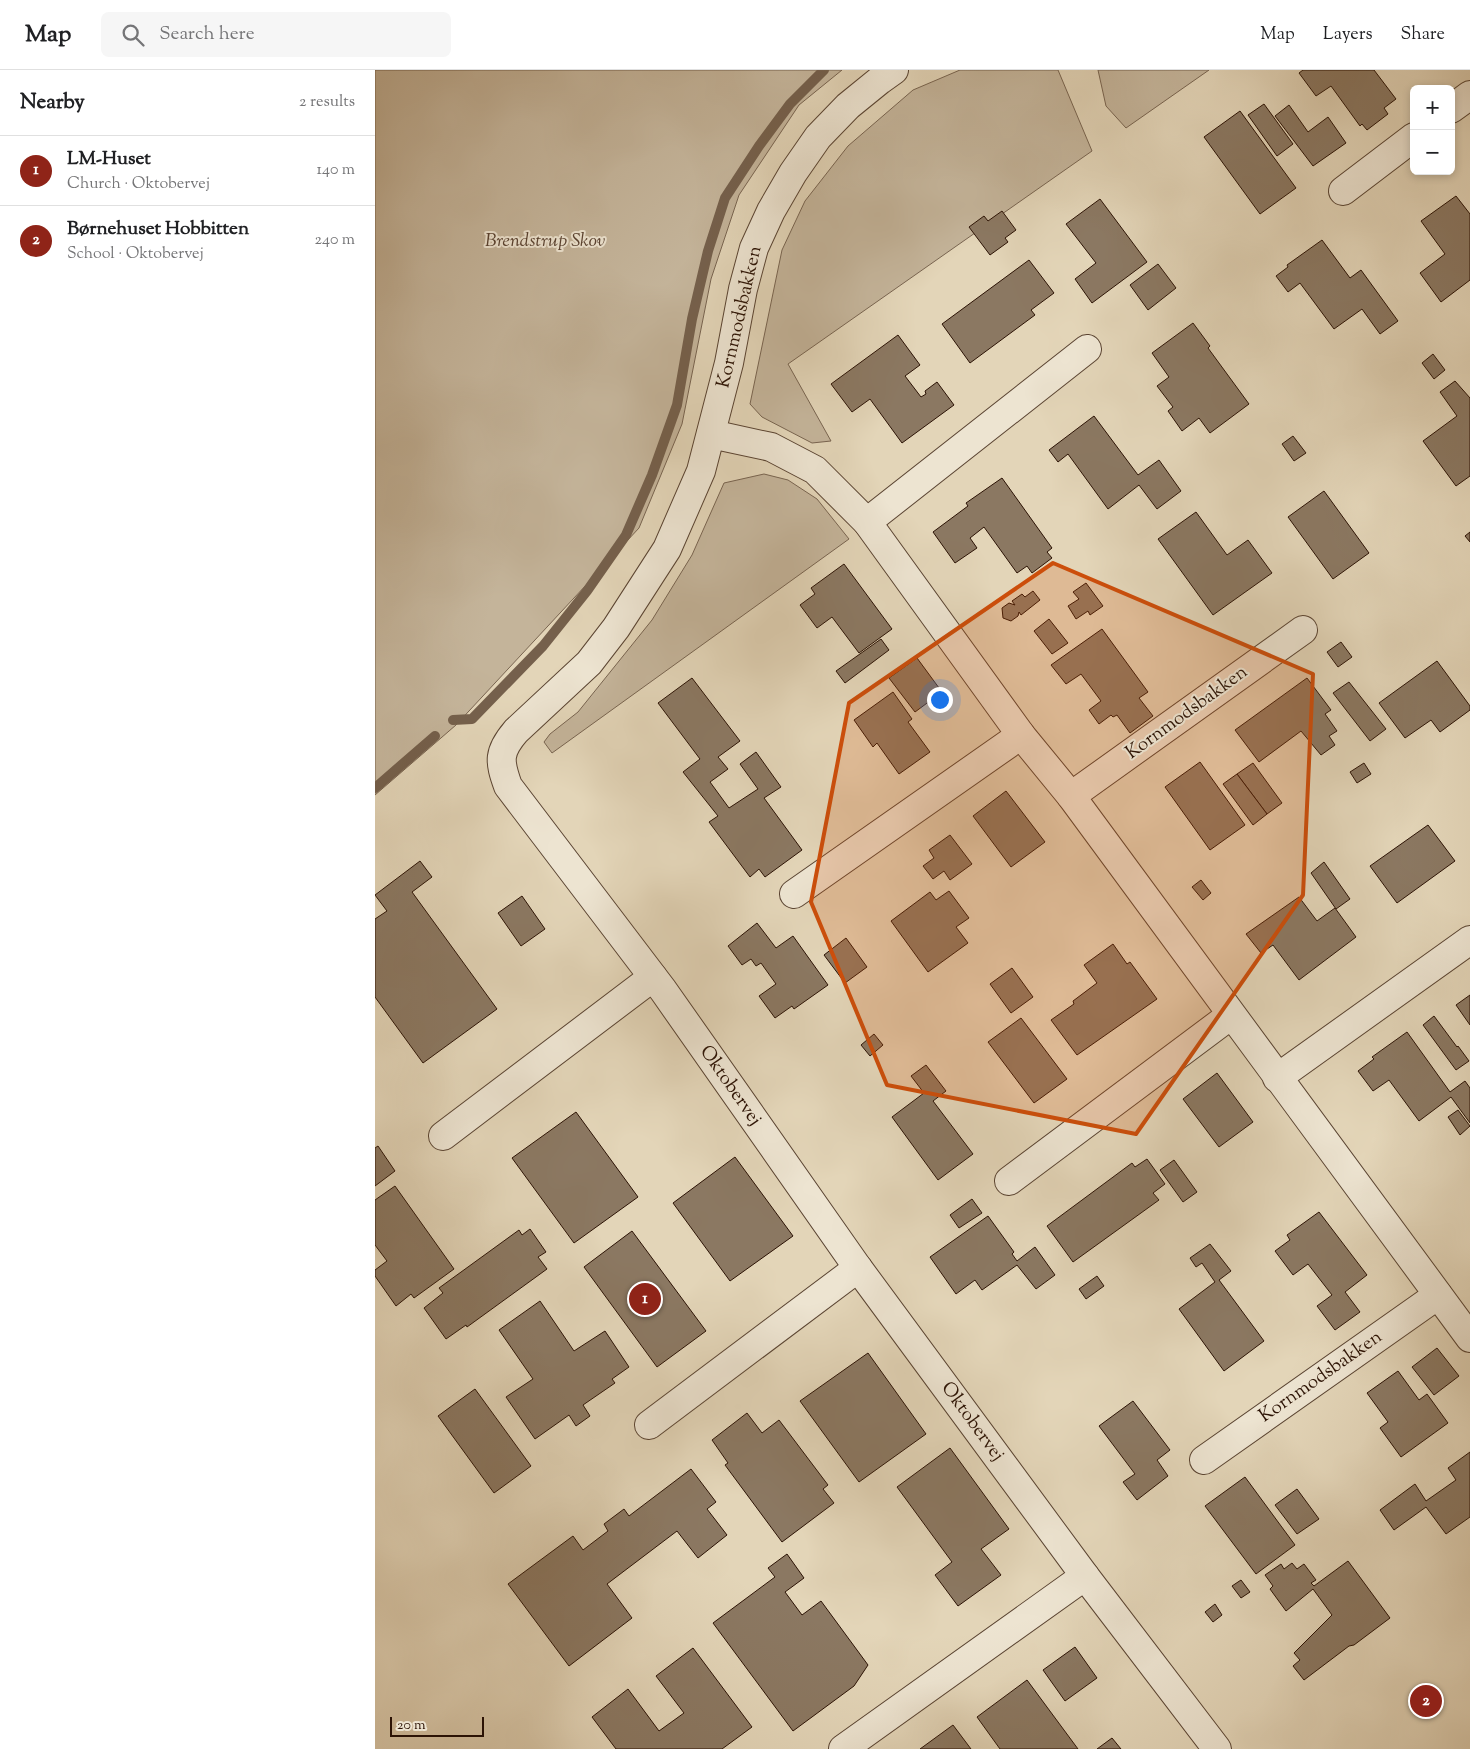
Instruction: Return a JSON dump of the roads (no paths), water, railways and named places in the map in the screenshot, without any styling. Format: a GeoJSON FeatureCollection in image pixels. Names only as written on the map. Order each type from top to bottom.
{"type":"FeatureCollection","features":[{"type":"Feature","properties":{"kind":"street","name":"Kornmodsbakken"},"geometry":{"type":"LineString","coordinates":[[508,786],[500,757],[505,743],[515,731],[589,663],[616,628],[667,549],[701,471],[729,362],[743,289],[755,248],[771,211],[793,173],[818,137],[848,106],[879,80],[895,70]]}},
{"type":"Feature","properties":{"kind":"street"},"geometry":{"type":"LineString","coordinates":[[1455,106],[1470,95]]}},
{"type":"Feature","properties":{"kind":"street"},"geometry":{"type":"LineString","coordinates":[[1343,191],[1410,141]]}},
{"type":"Feature","properties":{"kind":"street"},"geometry":{"type":"LineString","coordinates":[[867,522],[1087,349]]}},
{"type":"Feature","properties":{"kind":"street"},"geometry":{"type":"LineString","coordinates":[[711,434],[771,446],[815,470],[867,522],[1021,735],[1071,796],[1470,1338]]}},
{"type":"Feature","properties":{"kind":"street","name":"Kornmodsbakken"},"geometry":{"type":"LineString","coordinates":[[1071,796],[1303,630]]}},
{"type":"Feature","properties":{"kind":"street"},"geometry":{"type":"LineString","coordinates":[[794,894],[1021,735]]}},
{"type":"Feature","properties":{"kind":"street","name":"Oktobervej"},"geometry":{"type":"LineString","coordinates":[[508,786],[653,977],[858,1268],[1085,1576],[1217,1749]]}},
{"type":"Feature","properties":{"kind":"street"},"geometry":{"type":"LineString","coordinates":[[1277,1078],[1470,940]]}},
{"type":"Feature","properties":{"kind":"street"},"geometry":{"type":"LineString","coordinates":[[443,1136],[653,977]]}},
{"type":"Feature","properties":{"kind":"street"},"geometry":{"type":"LineString","coordinates":[[1009,1181],[1231,1015]]}},
{"type":"Feature","properties":{"kind":"street"},"geometry":{"type":"LineString","coordinates":[[649,1425],[858,1268]]}},
{"type":"Feature","properties":{"kind":"street","name":"Kornmodsbakken"},"geometry":{"type":"LineString","coordinates":[[1204,1460],[1438,1295]]}},
{"type":"Feature","properties":{"kind":"street"},"geometry":{"type":"LineString","coordinates":[[843,1749],[1085,1576]]}},
{"type":"Feature","properties":{"kind":"waterway"},"geometry":{"type":"LineString","coordinates":[[453,720],[472,719],[543,646],[587,591],[626,535],[652,475],[677,405],[692,319],[708,251],[725,198],[759,146],[790,104],[824,70]]}},
{"type":"Feature","properties":{"kind":"waterway"},"geometry":{"type":"LineString","coordinates":[[375,788],[435,736]]}},
{"type":"Feature","properties":{"kind":"place","name":"LM-Huset"},"geometry":{"type":"Point","coordinates":[645,1299]}},
{"type":"Feature","properties":{"kind":"place","name":"Børnehuset Hobbitten"},"geometry":{"type":"Point","coordinates":[1426,1701]}},
{"type":"Feature","properties":{"kind":"park label","name":"Brendstrup Skov"},"geometry":{"type":"Point","coordinates":[545,241]}}]}
